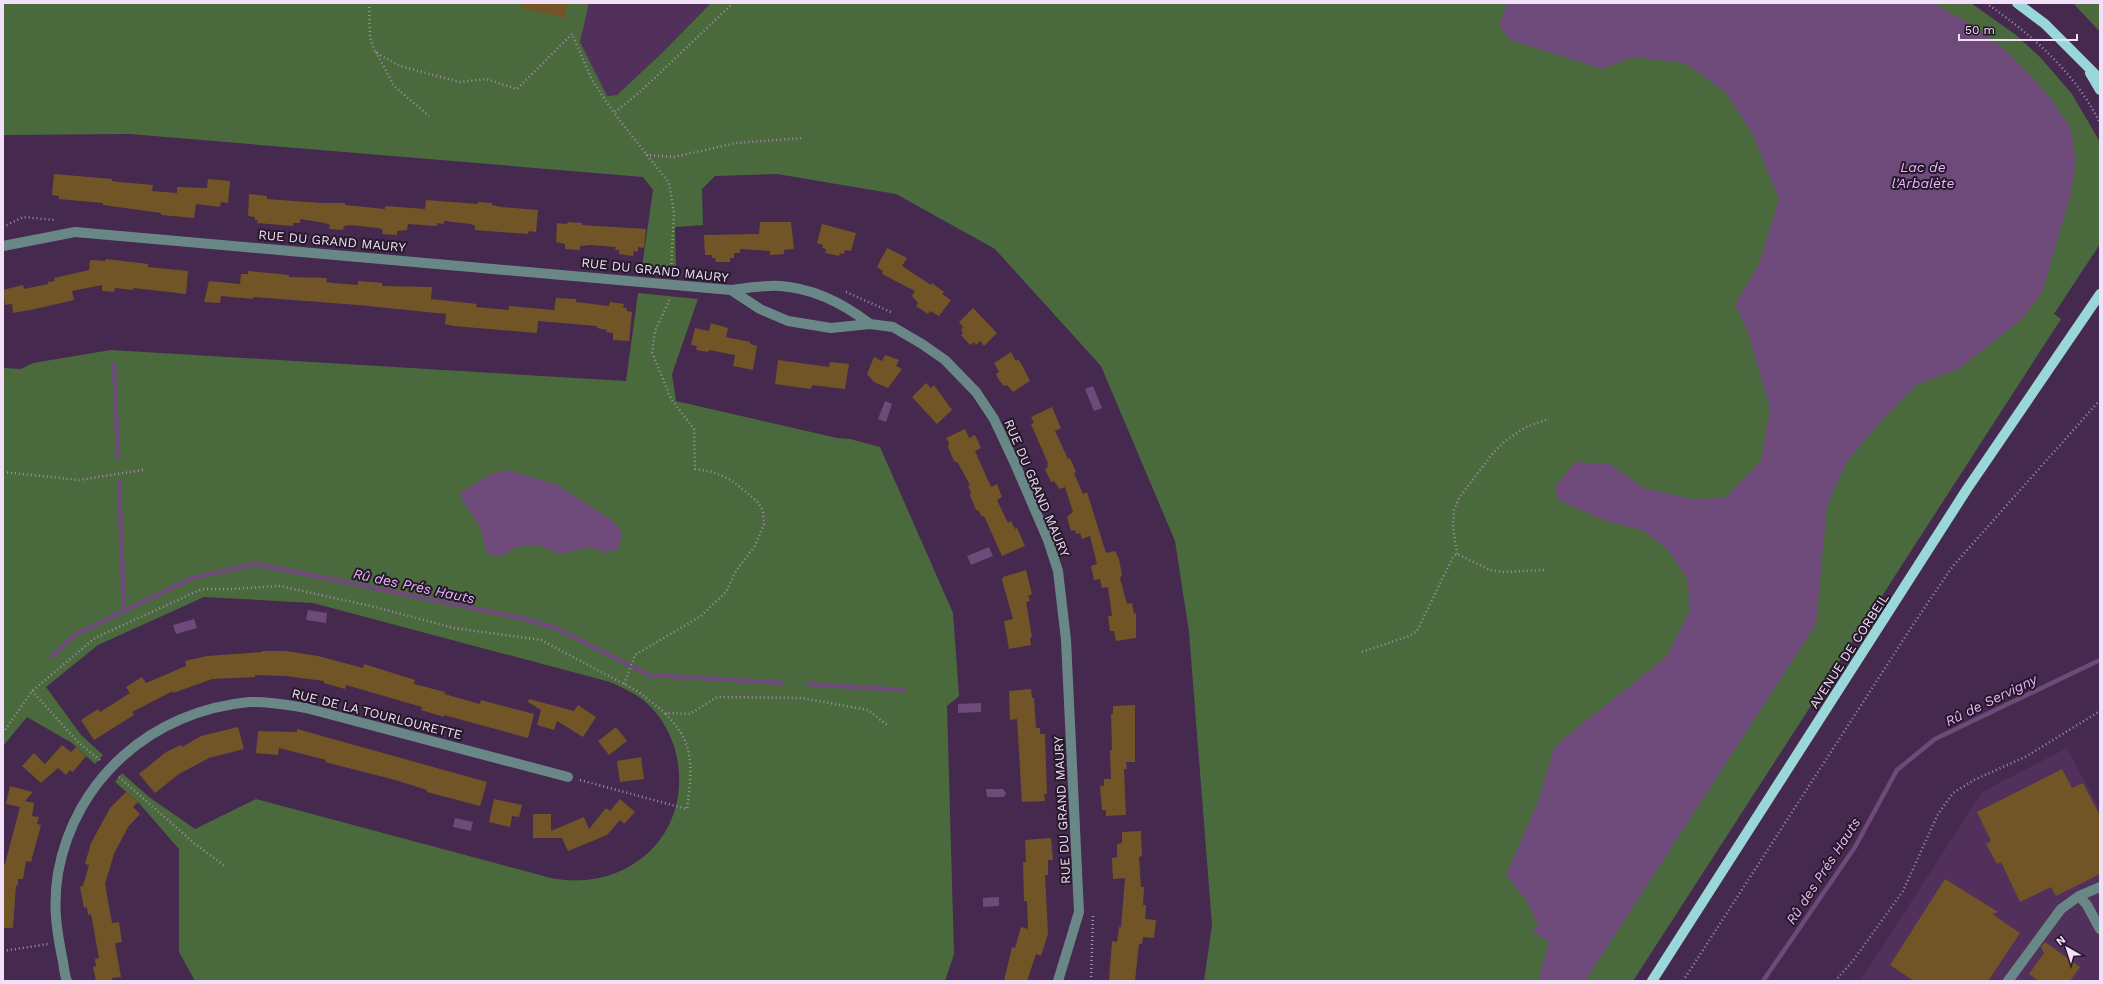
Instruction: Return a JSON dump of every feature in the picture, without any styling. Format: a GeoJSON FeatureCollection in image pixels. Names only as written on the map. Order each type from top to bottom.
{"type":"FeatureCollection","features":[{"type":"Feature","properties":{"kind":"main road"},"geometry":{"type":"LineString","coordinates":[[2017,3],[2045,24],[2100,79]]}},
{"type":"Feature","properties":{"kind":"main road"},"geometry":{"type":"LineString","coordinates":[[2085,65],[2100,90]]}},
{"type":"Feature","properties":{"kind":"main road","name":"AVENUE DE CORBEIL"},"geometry":{"type":"LineString","coordinates":[[1652,981],[1967,489],[2072,338],[2100,294]]}},
{"type":"Feature","properties":{"kind":"main road","name":"AVENUE DE CORBEIL"},"geometry":{"type":"LineString","coordinates":[[2072,338],[2100,307]]}},
{"type":"Feature","properties":{"kind":"street","name":"RUE DU GRAND MAURY"},"geometry":{"type":"LineString","coordinates":[[3,246],[75,232],[670,283],[730,290],[760,309],[788,321],[831,328],[870,324],[893,327],[945,360],[976,392],[994,419],[1048,540],[1058,571],[1068,667],[1079,912],[1058,981]]}},
{"type":"Feature","properties":{"kind":"street"},"geometry":{"type":"LineString","coordinates":[[730,290],[780,286],[821,295],[852,310],[870,324]]}},
{"type":"Feature","properties":{"kind":"street","name":"RUE DE LA TOURLOURETTE"},"geometry":{"type":"LineString","coordinates":[[67,981],[54,915],[56,886],[62,855],[83,804],[96,785],[110,769],[154,732],[184,717],[217,707],[263,702],[306,708],[568,777]]}},
{"type":"Feature","properties":{"kind":"street"},"geometry":{"type":"LineString","coordinates":[[2008,981],[2061,909],[2079,896],[2100,887]]}},
{"type":"Feature","properties":{"kind":"street"},"geometry":{"type":"LineString","coordinates":[[2079,896],[2087,905],[2100,929]]}},
{"type":"Feature","properties":{"kind":"path"},"geometry":{"type":"LineString","coordinates":[[369,3],[370,37],[375,52],[394,86],[429,116]]}},
{"type":"Feature","properties":{"kind":"path"},"geometry":{"type":"LineString","coordinates":[[614,113],[641,91],[733,3]]}},
{"type":"Feature","properties":{"kind":"path"},"geometry":{"type":"LineString","coordinates":[[1986,3],[2028,34],[2057,61],[2085,96],[2100,123]]}},
{"type":"Feature","properties":{"kind":"path"},"geometry":{"type":"LineString","coordinates":[[375,52],[400,66],[460,82],[486,79],[517,89],[572,34],[592,80],[614,113],[646,155],[670,183],[674,212],[669,301],[655,331],[652,352],[671,399],[694,429],[695,469],[713,472],[731,480],[757,501],[763,511],[764,524],[755,546],[736,571],[726,592],[701,616],[635,654],[624,684]]}},
{"type":"Feature","properties":{"kind":"path"},"geometry":{"type":"LineString","coordinates":[[646,155],[674,157],[736,142],[804,138]]}},
{"type":"Feature","properties":{"kind":"path"},"geometry":{"type":"LineString","coordinates":[[3,227],[23,217],[55,220]]}},
{"type":"Feature","properties":{"kind":"path"},"geometry":{"type":"LineString","coordinates":[[841,290],[855,295],[896,315]]}},
{"type":"Feature","properties":{"kind":"path"},"geometry":{"type":"LineString","coordinates":[[1683,981],[1904,638],[1952,568],[2031,476],[2100,400]]}},
{"type":"Feature","properties":{"kind":"path"},"geometry":{"type":"LineString","coordinates":[[1457,554],[1453,527],[1454,510],[1461,494],[1505,440],[1526,428],[1549,419]]}},
{"type":"Feature","properties":{"kind":"path"},"geometry":{"type":"LineString","coordinates":[[3,472],[79,480],[143,470]]}},
{"type":"Feature","properties":{"kind":"path"},"geometry":{"type":"LineString","coordinates":[[1457,554],[1490,570],[1503,572],[1545,570]]}},
{"type":"Feature","properties":{"kind":"path"},"geometry":{"type":"LineString","coordinates":[[1362,652],[1409,636],[1417,631],[1453,557],[1457,554]]}},
{"type":"Feature","properties":{"kind":"path"},"geometry":{"type":"LineString","coordinates":[[3,733],[32,691],[95,638],[202,589],[280,586],[375,607],[454,628],[541,640],[639,692],[665,712],[681,733],[690,756],[688,809],[568,777]]}},
{"type":"Feature","properties":{"kind":"path"},"geometry":{"type":"LineString","coordinates":[[32,691],[78,742],[195,844],[226,867]]}},
{"type":"Feature","properties":{"kind":"path"},"geometry":{"type":"LineString","coordinates":[[665,712],[690,714],[717,697],[802,698],[868,710],[887,725]]}},
{"type":"Feature","properties":{"kind":"path"},"geometry":{"type":"LineString","coordinates":[[1835,981],[1852,962],[1903,890],[1938,814],[1953,793],[1974,780],[2027,756],[2100,711]]}},
{"type":"Feature","properties":{"kind":"path"},"geometry":{"type":"LineString","coordinates":[[1091,981],[1092,911]]}},
{"type":"Feature","properties":{"kind":"path"},"geometry":{"type":"LineString","coordinates":[[3,951],[59,943]]}},
{"type":"Feature","properties":{"kind":"shaded area"},"geometry":{"type":"Polygon","coordinates":[[[589,3],[711,3],[663,52],[617,95],[606,96],[580,42],[589,3]]]}},
{"type":"Feature","properties":{"kind":"shaded area"},"geometry":{"type":"Polygon","coordinates":[[[2067,748],[2100,810],[2100,981],[1860,981],[1982,792],[2067,748]]]}},
{"type":"Feature","properties":{"kind":"green space"},"geometry":{"type":"Polygon","coordinates":[[[3,3],[589,3],[580,42],[607,96],[617,95],[663,52],[711,3],[1971,3],[2016,35],[2040,57],[2072,94],[2100,142],[2100,244],[2054,314],[2061,319],[1633,981],[1204,981],[1212,925],[1189,632],[1175,541],[1101,366],[995,249],[896,194],[777,174],[715,176],[702,189],[703,225],[675,227],[676,270],[642,267],[653,190],[643,177],[130,134],[3,135],[3,3]]]}},
{"type":"Feature","properties":{"kind":"green space"},"geometry":{"type":"Polygon","coordinates":[[[2073,3],[2100,3],[2100,32],[2073,3]]]}},
{"type":"Feature","properties":{"kind":"green space"},"geometry":{"type":"Polygon","coordinates":[[[638,293],[698,299],[672,374],[676,401],[837,438],[850,439],[880,447],[953,613],[959,696],[947,706],[954,954],[945,981],[195,981],[179,952],[179,849],[138,802],[115,782],[122,773],[149,797],[195,829],[256,799],[551,878],[579,880],[605,877],[628,867],[648,853],[664,834],[674,812],[679,786],[675,750],[665,726],[649,705],[634,694],[610,682],[313,603],[204,597],[98,645],[46,687],[81,735],[103,755],[95,764],[72,743],[27,717],[3,746],[3,368],[21,369],[33,363],[111,350],[626,381],[638,293]]]}},
{"type":"Feature","properties":{"kind":"water","name":"Lac de l'Arbalète"},"geometry":{"type":"Polygon","coordinates":[[[1507,3],[1934,3],[1970,24],[2010,54],[2050,97],[2071,129],[2076,163],[2071,193],[2042,293],[2021,320],[1960,368],[1916,385],[1880,422],[1846,463],[1827,506],[1816,624],[1585,981],[1543,981],[1539,977],[1549,942],[1532,931],[1538,926],[1527,901],[1506,875],[1539,799],[1554,748],[1568,735],[1666,657],[1689,612],[1688,580],[1668,550],[1644,531],[1606,521],[1558,500],[1555,487],[1575,462],[1610,464],[1644,488],[1692,499],[1725,498],[1761,461],[1770,408],[1747,329],[1735,305],[1759,264],[1779,199],[1753,135],[1726,93],[1685,63],[1632,57],[1603,69],[1510,40],[1499,25],[1507,3]]]}},
{"type":"Feature","properties":{"kind":"water"},"geometry":{"type":"Polygon","coordinates":[[[1093,386],[1102,408],[1094,411],[1085,389],[1093,386]]]}},
{"type":"Feature","properties":{"kind":"water"},"geometry":{"type":"Polygon","coordinates":[[[885,401],[892,404],[886,422],[878,419],[885,401]]]}},
{"type":"Feature","properties":{"kind":"water"},"geometry":{"type":"Polygon","coordinates":[[[508,470],[558,485],[613,521],[622,532],[619,549],[605,553],[590,547],[560,554],[537,545],[516,547],[502,556],[489,555],[479,526],[464,503],[460,493],[493,473],[508,470]]]}},
{"type":"Feature","properties":{"kind":"water"},"geometry":{"type":"Polygon","coordinates":[[[989,547],[993,556],[971,565],[967,556],[989,547]]]}},
{"type":"Feature","properties":{"kind":"water"},"geometry":{"type":"Polygon","coordinates":[[[308,610],[327,613],[326,623],[306,620],[308,610]]]}},
{"type":"Feature","properties":{"kind":"water"},"geometry":{"type":"Polygon","coordinates":[[[194,619],[197,628],[176,634],[173,625],[194,619]]]}},
{"type":"Feature","properties":{"kind":"water"},"geometry":{"type":"Polygon","coordinates":[[[981,703],[981,712],[958,713],[958,704],[981,703]]]}},
{"type":"Feature","properties":{"kind":"water"},"geometry":{"type":"Polygon","coordinates":[[[986,789],[1003,789],[1006,793],[1004,797],[987,797],[986,789]]]}},
{"type":"Feature","properties":{"kind":"water"},"geometry":{"type":"Polygon","coordinates":[[[455,818],[473,822],[471,831],[453,827],[455,818]]]}},
{"type":"Feature","properties":{"kind":"water"},"geometry":{"type":"Polygon","coordinates":[[[999,897],[999,906],[983,907],[983,898],[999,897]]]}},
{"type":"Feature","properties":{"kind":"building"},"geometry":{"type":"Polygon","coordinates":[[[522,3],[568,3],[564,18],[521,8],[522,3]]]}},
{"type":"Feature","properties":{"kind":"building"},"geometry":{"type":"Polygon","coordinates":[[[54,174],[112,179],[112,181],[153,185],[152,191],[177,193],[177,187],[207,188],[208,179],[230,181],[228,203],[221,202],[220,207],[196,204],[194,218],[161,215],[161,213],[103,205],[103,203],[59,199],[59,196],[52,195],[54,174]]]}},
{"type":"Feature","properties":{"kind":"building"},"geometry":{"type":"Polygon","coordinates":[[[249,194],[267,196],[267,199],[321,203],[345,203],[345,205],[385,209],[385,206],[425,209],[426,200],[478,204],[478,202],[492,203],[492,205],[501,207],[538,210],[536,232],[529,231],[528,234],[475,230],[475,226],[471,224],[444,221],[444,224],[437,223],[437,226],[408,224],[407,230],[397,231],[397,235],[382,234],[383,230],[379,228],[349,225],[344,226],[343,230],[329,229],[330,225],[325,223],[300,219],[300,223],[293,223],[293,226],[257,223],[258,220],[255,220],[255,217],[248,216],[249,194]]]}},
{"type":"Feature","properties":{"kind":"building"},"geometry":{"type":"Polygon","coordinates":[[[568,222],[582,223],[582,225],[646,229],[644,248],[638,247],[638,252],[634,251],[633,256],[619,254],[619,250],[615,250],[616,247],[590,245],[580,246],[580,250],[565,249],[565,244],[556,242],[557,223],[567,224],[568,222]]]}},
{"type":"Feature","properties":{"kind":"building"},"geometry":{"type":"Polygon","coordinates":[[[760,222],[791,222],[794,249],[784,250],[784,254],[770,255],[770,251],[740,249],[740,253],[734,253],[734,258],[730,258],[730,262],[716,262],[715,258],[712,258],[712,255],[705,255],[704,235],[759,234],[760,222]]]}},
{"type":"Feature","properties":{"kind":"building"},"geometry":{"type":"Polygon","coordinates":[[[822,224],[856,233],[851,251],[845,250],[844,254],[840,253],[839,256],[825,253],[826,249],[822,248],[823,245],[817,243],[822,224]]]}},
{"type":"Feature","properties":{"kind":"building"},"geometry":{"type":"Polygon","coordinates":[[[887,248],[907,258],[902,266],[931,285],[932,283],[944,292],[942,294],[951,300],[939,316],[930,311],[928,314],[916,306],[918,303],[912,296],[915,291],[882,274],[883,271],[877,267],[887,248]]]}},
{"type":"Feature","properties":{"kind":"building"},"geometry":{"type":"Polygon","coordinates":[[[106,259],[148,264],[148,267],[188,271],[186,294],[133,288],[133,290],[115,288],[114,292],[102,291],[102,285],[72,291],[74,300],[35,309],[13,313],[12,304],[5,305],[3,290],[23,285],[24,289],[48,284],[48,282],[55,281],[54,278],[89,270],[90,260],[105,261],[106,259]]]}},
{"type":"Feature","properties":{"kind":"building"},"geometry":{"type":"Polygon","coordinates":[[[248,271],[289,275],[289,277],[327,278],[326,282],[333,283],[358,285],[358,281],[382,283],[382,286],[432,287],[431,299],[477,304],[476,307],[509,310],[509,306],[554,310],[556,298],[576,299],[576,302],[609,306],[610,302],[624,304],[623,308],[627,308],[627,311],[632,312],[629,341],[613,340],[613,333],[606,332],[607,330],[597,328],[597,326],[538,321],[537,333],[453,326],[445,324],[446,314],[358,305],[221,296],[220,303],[204,302],[209,281],[240,284],[241,274],[248,274],[248,271]]]}},
{"type":"Feature","properties":{"kind":"building"},"geometry":{"type":"Polygon","coordinates":[[[973,308],[997,333],[984,346],[980,341],[976,345],[974,342],[970,345],[961,335],[963,333],[961,330],[963,327],[959,322],[973,308]]]}},
{"type":"Feature","properties":{"kind":"building"},"geometry":{"type":"Polygon","coordinates":[[[711,323],[728,328],[726,337],[750,342],[750,344],[757,346],[753,370],[733,366],[735,355],[709,350],[708,352],[696,350],[697,346],[691,345],[695,328],[709,331],[711,323]]]}},
{"type":"Feature","properties":{"kind":"building"},"geometry":{"type":"Polygon","coordinates":[[[1011,352],[1016,361],[1018,359],[1022,365],[1030,381],[1013,392],[1007,385],[1004,386],[999,380],[996,374],[999,372],[994,363],[1011,352]]]}},
{"type":"Feature","properties":{"kind":"building"},"geometry":{"type":"Polygon","coordinates":[[[885,355],[899,360],[896,366],[902,369],[888,388],[874,382],[867,374],[874,357],[882,361],[885,355]]]}},
{"type":"Feature","properties":{"kind":"building"},"geometry":{"type":"Polygon","coordinates":[[[778,360],[829,367],[830,362],[849,364],[845,389],[812,385],[811,389],[775,384],[778,360]]]}},
{"type":"Feature","properties":{"kind":"building"},"geometry":{"type":"Polygon","coordinates":[[[926,383],[931,388],[934,385],[952,410],[937,424],[912,397],[926,383]]]}},
{"type":"Feature","properties":{"kind":"building"},"geometry":{"type":"Polygon","coordinates":[[[1052,407],[1061,428],[1055,431],[1068,459],[1070,458],[1076,472],[1074,473],[1083,494],[1087,492],[1106,553],[1115,551],[1119,559],[1122,575],[1120,578],[1127,604],[1132,603],[1134,614],[1136,613],[1136,638],[1116,641],[1114,631],[1110,631],[1108,616],[1112,616],[1108,587],[1102,588],[1100,579],[1094,580],[1091,566],[1097,564],[1090,536],[1082,539],[1080,533],[1076,534],[1075,530],[1071,531],[1067,517],[1073,512],[1065,487],[1060,489],[1054,481],[1051,482],[1045,469],[1048,467],[1048,463],[1031,424],[1034,423],[1031,417],[1052,407]]]}},
{"type":"Feature","properties":{"kind":"building"},"geometry":{"type":"Polygon","coordinates":[[[965,429],[969,438],[975,435],[981,448],[975,451],[991,487],[997,484],[1002,497],[997,500],[1008,523],[1011,521],[1015,529],[1017,528],[1025,546],[1002,556],[984,516],[982,517],[979,511],[976,510],[970,495],[971,492],[968,486],[970,485],[958,463],[954,461],[948,447],[949,443],[946,438],[965,429]]]}},
{"type":"Feature","properties":{"kind":"building"},"geometry":{"type":"Polygon","coordinates":[[[1026,570],[1032,594],[1028,596],[1030,601],[1026,602],[1032,637],[1030,638],[1031,645],[1009,649],[1004,621],[1013,619],[1002,580],[1003,577],[1026,570]]]}},
{"type":"Feature","properties":{"kind":"building"},"geometry":{"type":"Polygon","coordinates":[[[262,651],[286,651],[318,656],[363,668],[364,664],[415,680],[414,684],[445,692],[444,694],[480,704],[481,700],[534,714],[528,738],[444,715],[444,717],[421,710],[422,707],[346,685],[345,689],[324,683],[324,681],[286,676],[255,675],[255,677],[212,679],[173,693],[173,691],[132,712],[134,715],[94,740],[81,720],[98,709],[100,712],[130,693],[126,687],[142,677],[146,683],[186,666],[185,661],[207,656],[262,651]]]}},
{"type":"Feature","properties":{"kind":"building"},"geometry":{"type":"Polygon","coordinates":[[[1031,689],[1032,698],[1034,698],[1036,728],[1040,728],[1040,734],[1045,734],[1047,794],[1044,794],[1045,801],[1022,802],[1017,719],[1010,720],[1009,691],[1031,689]]]}},
{"type":"Feature","properties":{"kind":"building"},"geometry":{"type":"Polygon","coordinates":[[[529,699],[574,711],[578,705],[596,717],[583,737],[557,721],[554,730],[537,725],[541,710],[528,702],[529,699]]]}},
{"type":"Feature","properties":{"kind":"building"},"geometry":{"type":"Polygon","coordinates":[[[1135,705],[1135,762],[1126,762],[1127,769],[1124,769],[1126,815],[1106,816],[1106,810],[1102,810],[1100,786],[1104,786],[1104,779],[1111,779],[1110,750],[1112,750],[1111,714],[1113,714],[1113,706],[1135,705]]]}},
{"type":"Feature","properties":{"kind":"building"},"geometry":{"type":"Polygon","coordinates":[[[238,727],[244,749],[209,758],[179,774],[155,793],[139,774],[166,752],[181,745],[182,747],[201,736],[238,727]]]}},
{"type":"Feature","properties":{"kind":"building"},"geometry":{"type":"Polygon","coordinates":[[[616,727],[627,741],[609,755],[598,741],[616,727]]]}},
{"type":"Feature","properties":{"kind":"building"},"geometry":{"type":"Polygon","coordinates":[[[297,729],[487,782],[480,806],[427,792],[427,790],[395,780],[325,762],[326,760],[279,748],[278,755],[256,753],[258,731],[297,732],[297,729]]]}},
{"type":"Feature","properties":{"kind":"building"},"geometry":{"type":"Polygon","coordinates":[[[62,745],[71,752],[76,747],[86,756],[73,772],[70,770],[66,775],[58,768],[41,783],[22,766],[34,753],[45,764],[62,745]]]}},
{"type":"Feature","properties":{"kind":"building"},"geometry":{"type":"Polygon","coordinates":[[[641,757],[644,779],[620,782],[617,761],[641,757]]]}},
{"type":"Feature","properties":{"kind":"building"},"geometry":{"type":"Polygon","coordinates":[[[2062,769],[2072,788],[2083,783],[2100,816],[2100,874],[2056,896],[2051,887],[2020,902],[2001,862],[1997,864],[1986,844],[1991,841],[1977,812],[2062,769]]]}},
{"type":"Feature","properties":{"kind":"building"},"geometry":{"type":"Polygon","coordinates":[[[10,786],[33,792],[25,801],[34,803],[32,816],[39,817],[37,824],[41,825],[31,862],[26,861],[23,879],[18,879],[18,886],[16,885],[13,928],[3,928],[3,864],[5,864],[20,807],[6,804],[10,786]]]}},
{"type":"Feature","properties":{"kind":"building"},"geometry":{"type":"Polygon","coordinates":[[[126,792],[138,802],[133,807],[140,814],[128,827],[114,854],[105,884],[112,923],[119,922],[122,942],[115,943],[121,977],[112,978],[112,981],[96,981],[93,967],[96,966],[95,959],[99,958],[91,914],[88,915],[87,907],[84,908],[80,887],[83,886],[89,865],[85,864],[91,843],[110,808],[126,792]]]}},
{"type":"Feature","properties":{"kind":"building"},"geometry":{"type":"Polygon","coordinates":[[[494,799],[522,805],[519,817],[512,816],[510,827],[489,822],[494,799]]]}},
{"type":"Feature","properties":{"kind":"building"},"geometry":{"type":"Polygon","coordinates":[[[620,799],[635,812],[624,824],[620,820],[607,835],[568,851],[562,838],[533,838],[533,814],[551,814],[551,831],[584,817],[589,829],[606,808],[610,811],[620,799]]]}},
{"type":"Feature","properties":{"kind":"building"},"geometry":{"type":"Polygon","coordinates":[[[1141,831],[1142,856],[1139,857],[1141,887],[1144,887],[1143,905],[1146,905],[1145,919],[1156,920],[1154,938],[1143,937],[1142,944],[1139,944],[1135,981],[1109,981],[1112,941],[1117,942],[1119,927],[1121,927],[1125,878],[1113,879],[1112,858],[1117,857],[1117,844],[1122,843],[1122,832],[1141,831]]]}},
{"type":"Feature","properties":{"kind":"building"},"geometry":{"type":"Polygon","coordinates":[[[1051,838],[1053,860],[1048,860],[1048,875],[1045,875],[1048,934],[1041,956],[1036,954],[1027,981],[1004,981],[1012,947],[1015,948],[1021,927],[1028,929],[1027,901],[1024,901],[1023,862],[1026,862],[1025,840],[1051,838]]]}},
{"type":"Feature","properties":{"kind":"building"},"geometry":{"type":"Polygon","coordinates":[[[1945,879],[1998,912],[1992,914],[2020,933],[1988,981],[1914,981],[1890,965],[1945,879]]]}},
{"type":"Feature","properties":{"kind":"building"},"geometry":{"type":"Polygon","coordinates":[[[2045,942],[2080,967],[2070,981],[2039,981],[2029,974],[2044,953],[2041,947],[2045,942]]]}},
{"type":"Feature","properties":{"kind":"waterway"},"geometry":{"type":"LineString","coordinates":[[114,364],[118,457]]}},
{"type":"Feature","properties":{"kind":"waterway"},"geometry":{"type":"LineString","coordinates":[[119,481],[124,611]]}},
{"type":"Feature","properties":{"kind":"waterway","name":"Rû des Prés Hauts"},"geometry":{"type":"LineString","coordinates":[[52,656],[75,635],[192,578],[256,564],[521,618],[556,628],[649,675],[782,683]]}},
{"type":"Feature","properties":{"kind":"waterway","name":"Rû des Prés Hauts"},"geometry":{"type":"LineString","coordinates":[[1763,981],[1855,847],[1897,770],[1935,739],[2100,660]]}},
{"type":"Feature","properties":{"kind":"waterway","name":"Rû des Prés Hauts"},"geometry":{"type":"LineString","coordinates":[[808,684],[904,690]]}},
{"type":"Feature","properties":{"kind":"water label","name":"Rû de Servigny"},"geometry":{"type":"Point","coordinates":[1991,700]}}]}
